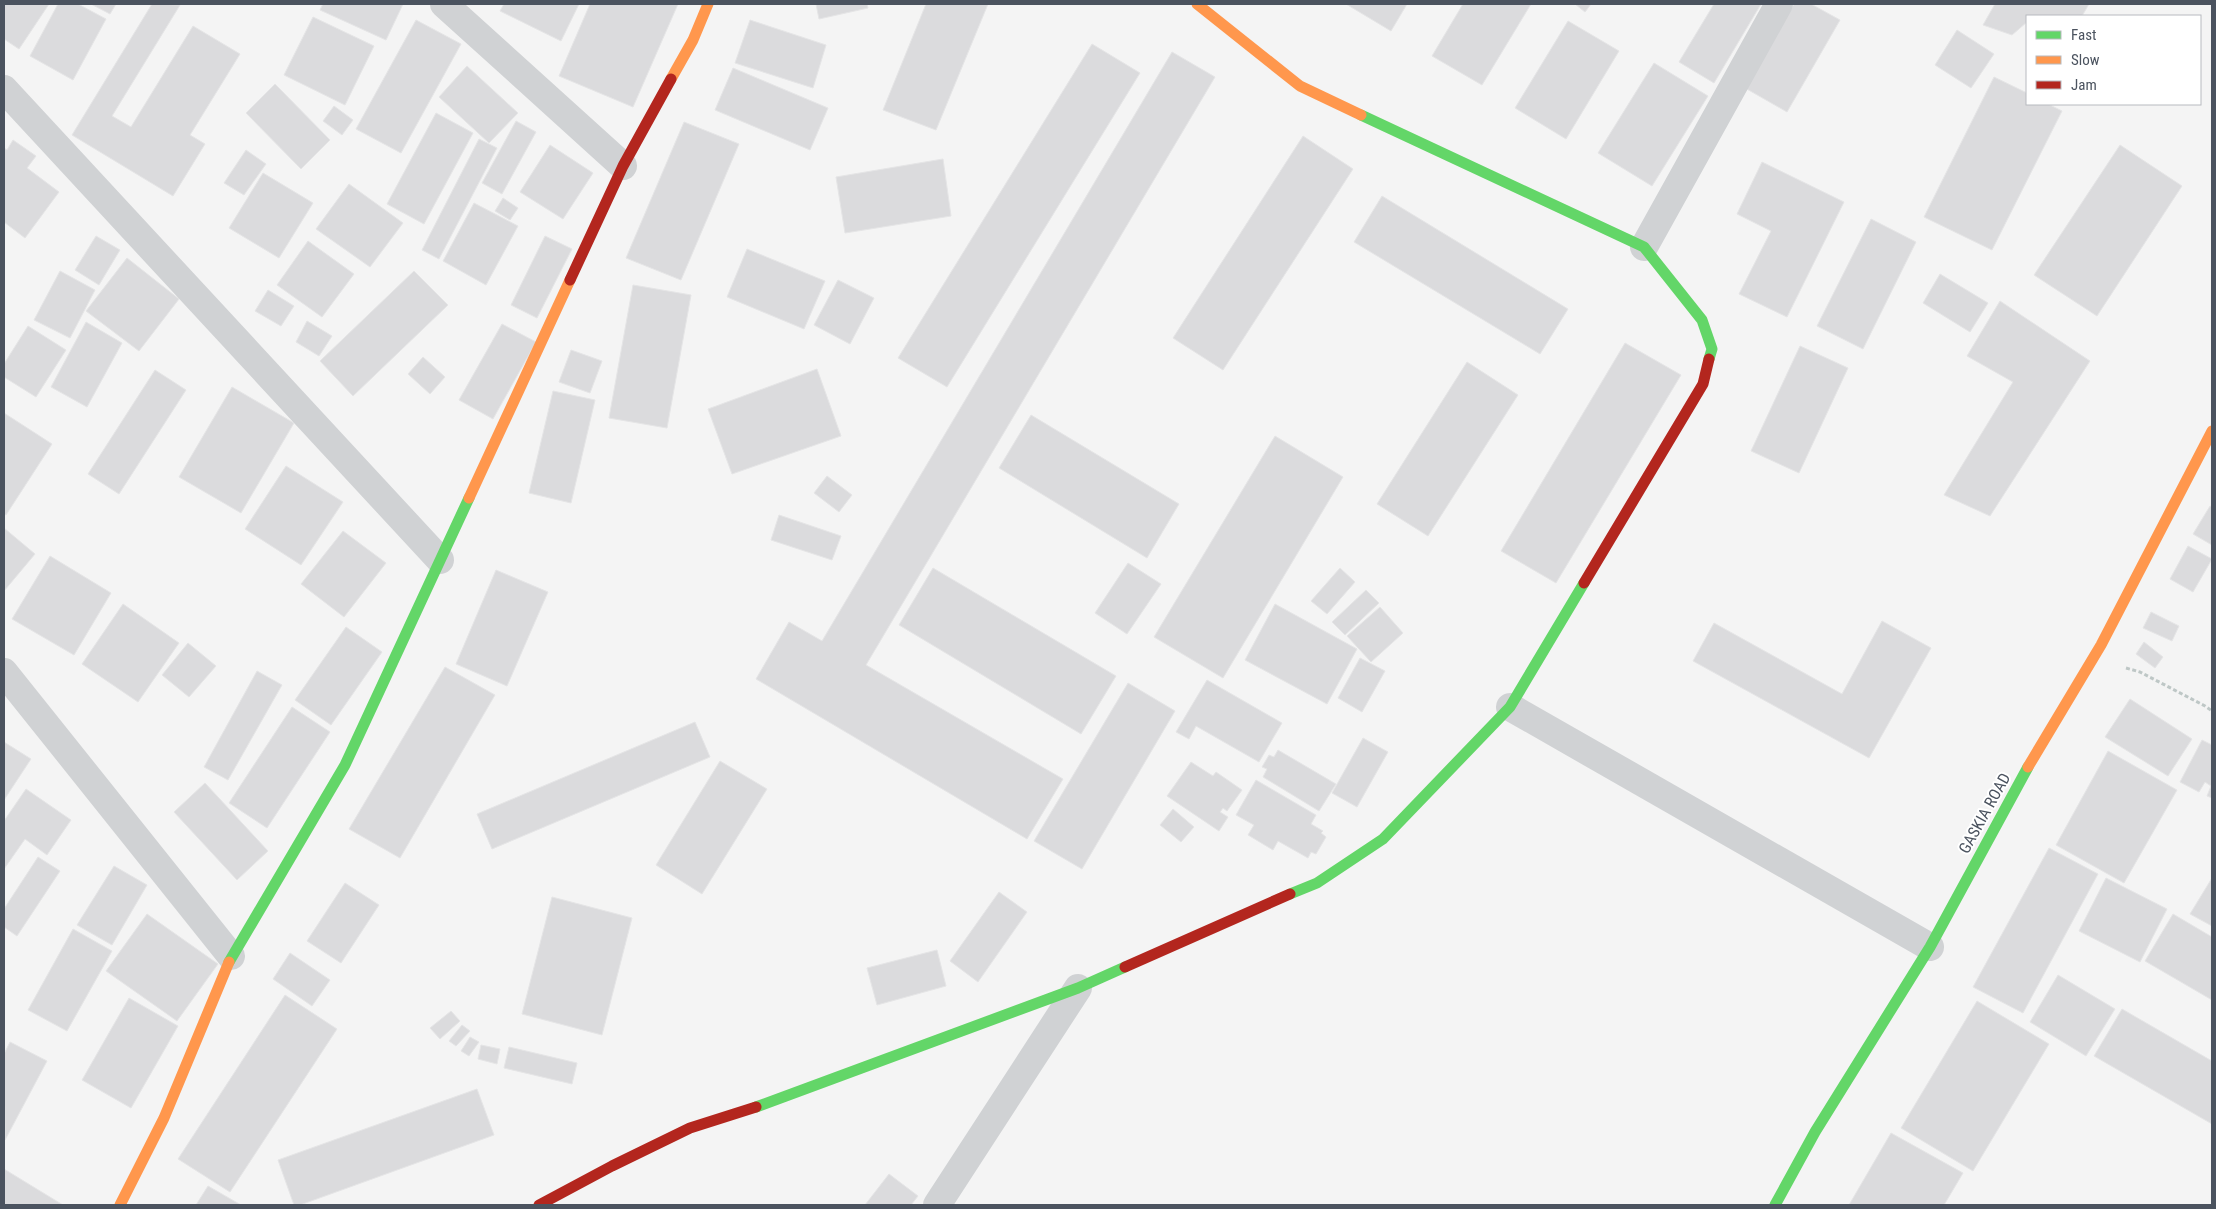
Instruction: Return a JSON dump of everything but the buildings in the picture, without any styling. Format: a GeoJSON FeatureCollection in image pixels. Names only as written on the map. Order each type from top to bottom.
{"type":"FeatureCollection","features":[{"type":"Feature","properties":{"kind":"street"},"geometry":{"type":"LineString","coordinates":[[444,4],[623,166]]}},
{"type":"Feature","properties":{"kind":"street"},"geometry":{"type":"LineString","coordinates":[[120,1205],[164,1118],[232,956],[345,765],[623,166],[693,40],[708,4]]}},
{"type":"Feature","properties":{"kind":"street"},"geometry":{"type":"LineString","coordinates":[[539,1205],[612,1166],[690,1128],[787,1097],[1078,988],[1228,920],[1317,883],[1383,839],[1510,707],[1703,384],[1712,349],[1702,320],[1644,246],[1300,86],[1197,4]]}},
{"type":"Feature","properties":{"kind":"street"},"geometry":{"type":"LineString","coordinates":[[1644,246],[1779,4]]}},
{"type":"Feature","properties":{"kind":"street"},"geometry":{"type":"LineString","coordinates":[[4,89],[440,560]]}},
{"type":"Feature","properties":{"kind":"street","name":"GASKIA ROAD"},"geometry":{"type":"LineString","coordinates":[[1776,1205],[1816,1132],[1930,947],[2010,797],[2101,645],[2212,431]]}},
{"type":"Feature","properties":{"kind":"street"},"geometry":{"type":"LineString","coordinates":[[4,672],[232,956]]}},
{"type":"Feature","properties":{"kind":"street"},"geometry":{"type":"LineString","coordinates":[[1510,707],[1930,947]]}},
{"type":"Feature","properties":{"kind":"street"},"geometry":{"type":"LineString","coordinates":[[937,1205],[1078,988]]}},
{"type":"Feature","properties":{"kind":"path"},"geometry":{"type":"LineString","coordinates":[[2101,645],[2099,662],[2140,672],[2206,706],[2212,712]]}},
{"type":"Feature","properties":{"kind":"traffic: fast"},"geometry":{"type":"LineString","coordinates":[[1361,115],[1644,247],[1702,320],[1712,349],[1709,359]]}},
{"type":"Feature","properties":{"kind":"traffic: fast"},"geometry":{"type":"LineString","coordinates":[[229,962],[345,765],[469,498]]}},
{"type":"Feature","properties":{"kind":"traffic: fast"},"geometry":{"type":"LineString","coordinates":[[1290,894],[1317,883],[1383,839],[1510,707],[1584,583]]}},
{"type":"Feature","properties":{"kind":"traffic: fast"},"geometry":{"type":"LineString","coordinates":[[1775,1205],[1815,1132],[1930,947],[2028,767]]}},
{"type":"Feature","properties":{"kind":"traffic: fast"},"geometry":{"type":"LineString","coordinates":[[756,1107],[1078,988],[1125,967]]}},
{"type":"Feature","properties":{"kind":"traffic: slow"},"geometry":{"type":"LineString","coordinates":[[671,79],[693,40],[708,4]]}},
{"type":"Feature","properties":{"kind":"traffic: slow"},"geometry":{"type":"LineString","coordinates":[[1197,4],[1300,86],[1361,115]]}},
{"type":"Feature","properties":{"kind":"traffic: slow"},"geometry":{"type":"LineString","coordinates":[[469,498],[570,280]]}},
{"type":"Feature","properties":{"kind":"traffic: slow"},"geometry":{"type":"LineString","coordinates":[[2028,767],[2101,645],[2212,431]]}},
{"type":"Feature","properties":{"kind":"traffic: slow"},"geometry":{"type":"LineString","coordinates":[[120,1205],[164,1118],[229,962]]}},
{"type":"Feature","properties":{"kind":"traffic: jam"},"geometry":{"type":"LineString","coordinates":[[570,280],[623,166],[671,79]]}},
{"type":"Feature","properties":{"kind":"traffic: jam"},"geometry":{"type":"LineString","coordinates":[[1584,583],[1703,384],[1709,359]]}},
{"type":"Feature","properties":{"kind":"traffic: jam"},"geometry":{"type":"LineString","coordinates":[[1125,967],[1290,894]]}},
{"type":"Feature","properties":{"kind":"traffic: jam"},"geometry":{"type":"LineString","coordinates":[[539,1205],[612,1166],[690,1128],[756,1107]]}}]}
